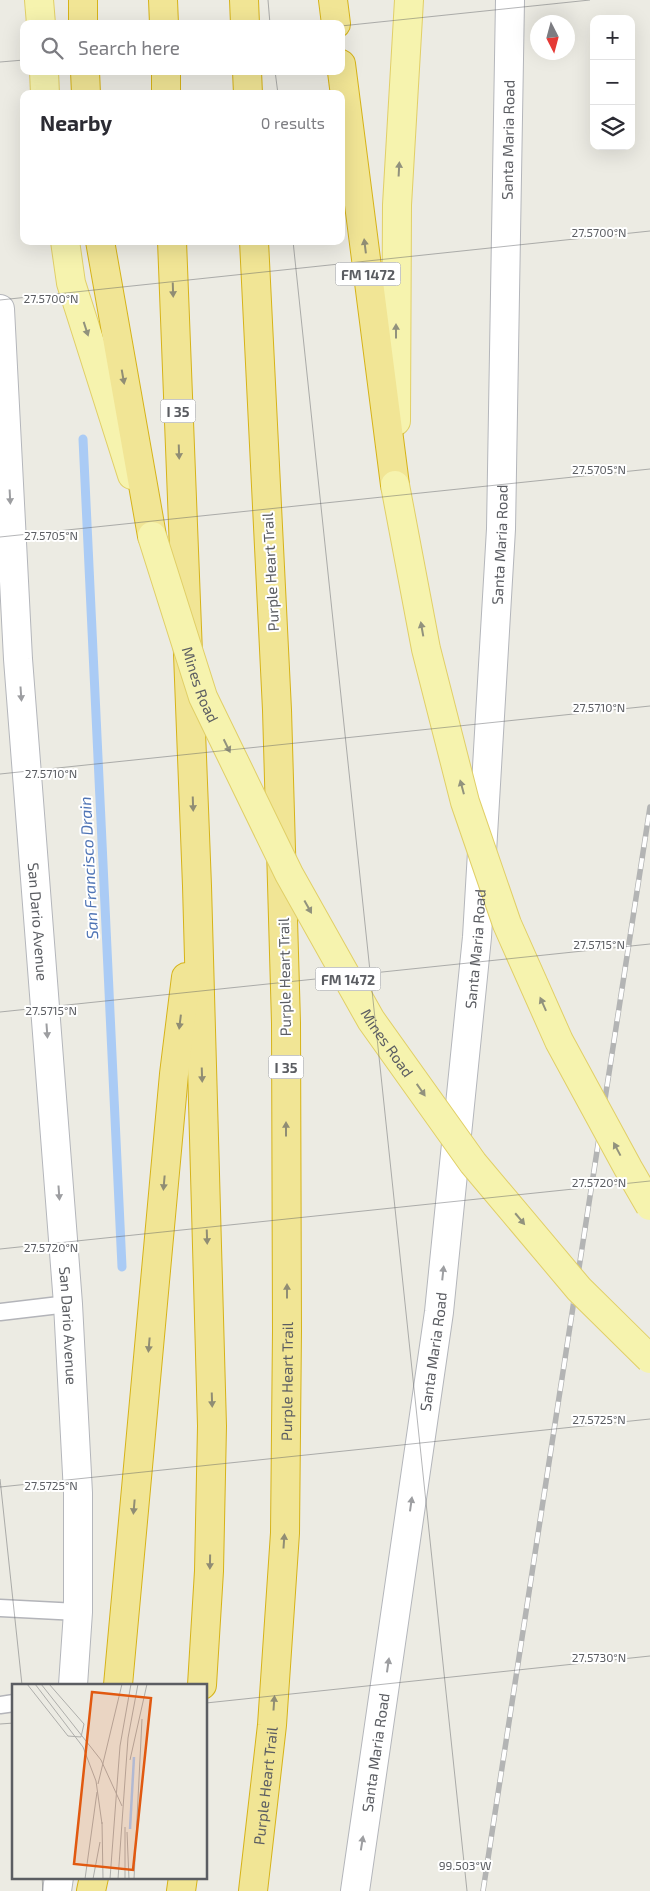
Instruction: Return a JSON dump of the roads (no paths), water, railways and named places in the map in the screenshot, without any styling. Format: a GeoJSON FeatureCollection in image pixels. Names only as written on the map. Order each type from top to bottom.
{"type":"FeatureCollection","features":[{"type":"Feature","properties":{"kind":"highway"},"geometry":{"type":"LineString","coordinates":[[83,20],[84,0]]}},
{"type":"Feature","properties":{"kind":"highway"},"geometry":{"type":"LineString","coordinates":[[163,0],[164,20]]}},
{"type":"Feature","properties":{"kind":"highway"},"geometry":{"type":"LineString","coordinates":[[244,0],[245,20]]}},
{"type":"Feature","properties":{"kind":"highway"},"geometry":{"type":"LineString","coordinates":[[333,0],[336,20]]}},
{"type":"Feature","properties":{"kind":"highway"},"geometry":{"type":"LineString","coordinates":[[85,75],[86,90]]}},
{"type":"Feature","properties":{"kind":"highway"},"geometry":{"type":"LineString","coordinates":[[166,75],[166,90]]}},
{"type":"Feature","properties":{"kind":"highway"},"geometry":{"type":"LineString","coordinates":[[247,75],[248,90]]}},
{"type":"Feature","properties":{"kind":"highway","name":"FM 1472"},"geometry":{"type":"LineString","coordinates":[[342,75],[344,90]]}},
{"type":"Feature","properties":{"kind":"highway","name":"FM 1472"},"geometry":{"type":"LineString","coordinates":[[345,95],[395,485]]}},
{"type":"Feature","properties":{"kind":"highway","name":"FM 1472"},"geometry":{"type":"LineString","coordinates":[[101,245],[152,536]]}},
{"type":"Feature","properties":{"kind":"highway","name":"I 35"},"geometry":{"type":"LineString","coordinates":[[172,245],[197,886],[212,1426],[209,1571],[202,1684]]}},
{"type":"Feature","properties":{"kind":"highway","name":"Purple Heart Trail"},"geometry":{"type":"LineString","coordinates":[[253,1891],[272,1725],[285,1533],[287,1341],[286,1023],[277,710],[254,245]]}},
{"type":"Feature","properties":{"kind":"highway"},"geometry":{"type":"LineString","coordinates":[[118,1684],[174,1074],[197,886]]}},
{"type":"Feature","properties":{"kind":"highway"},"geometry":{"type":"LineString","coordinates":[[92,1891],[94,1878]]}},
{"type":"Feature","properties":{"kind":"highway"},"geometry":{"type":"LineString","coordinates":[[180,1891],[183,1878]]}},
{"type":"Feature","properties":{"kind":"main road"},"geometry":{"type":"LineString","coordinates":[[40,0],[41,20]]}},
{"type":"Feature","properties":{"kind":"main road"},"geometry":{"type":"LineString","coordinates":[[395,485],[397,205],[409,0]]}},
{"type":"Feature","properties":{"kind":"main road","name":"Santa Maria Road"},"geometry":{"type":"LineString","coordinates":[[355,1891],[439,1312],[477,937],[501,530],[510,0]]}},
{"type":"Feature","properties":{"kind":"main road"},"geometry":{"type":"LineString","coordinates":[[44,75],[45,90]]}},
{"type":"Feature","properties":{"kind":"main road","name":"Mines Road"},"geometry":{"type":"LineString","coordinates":[[65,245],[71,283],[204,697],[289,874],[371,1020],[473,1163],[579,1289],[650,1359]]}},
{"type":"Feature","properties":{"kind":"main road","name":"San Dario Avenue"},"geometry":{"type":"LineString","coordinates":[[0,308],[9,659],[68,1304],[78,1493],[78,1612],[74,1684]]}},
{"type":"Feature","properties":{"kind":"main road","name":"FM 1472"},"geometry":{"type":"LineString","coordinates":[[395,485],[426,650],[466,802],[507,924],[559,1040],[650,1206]]}},
{"type":"Feature","properties":{"kind":"main road"},"geometry":{"type":"LineString","coordinates":[[57,1891],[58,1878]]}},
{"type":"Feature","properties":{"kind":"lane"},"geometry":{"type":"LineString","coordinates":[[0,1312],[68,1304]]}},
{"type":"Feature","properties":{"kind":"lane"},"geometry":{"type":"LineString","coordinates":[[0,1608],[78,1612]]}},
{"type":"Feature","properties":{"kind":"waterway","name":"San Francisco Drain"},"geometry":{"type":"LineString","coordinates":[[83,439],[122,1267]]}},
{"type":"Feature","properties":{"kind":"railway"},"geometry":{"type":"LineString","coordinates":[[483,1891],[650,807]]}}]}
